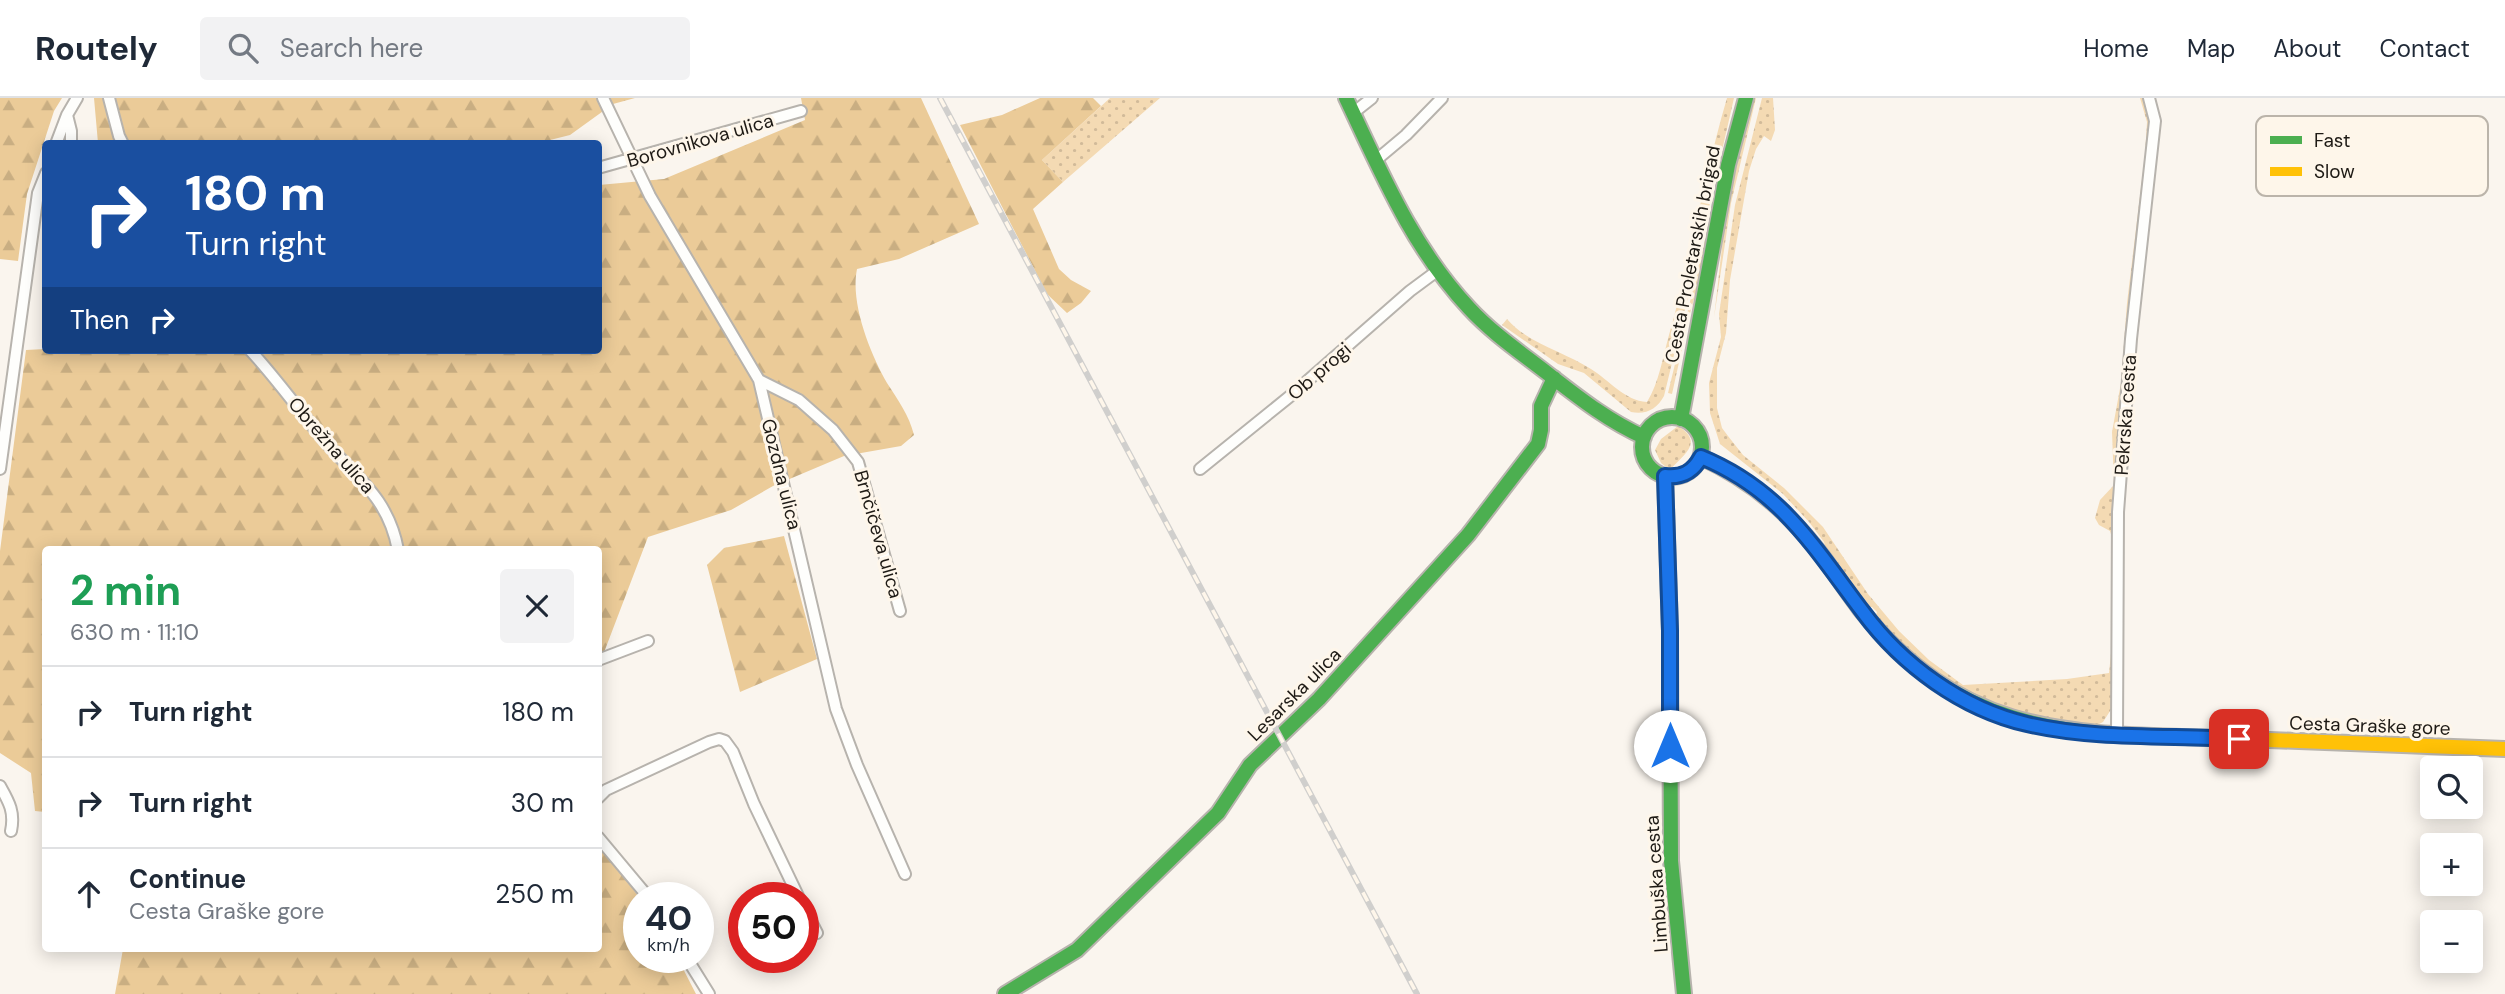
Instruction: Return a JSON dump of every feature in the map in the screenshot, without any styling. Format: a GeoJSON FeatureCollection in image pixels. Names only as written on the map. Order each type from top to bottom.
{"type":"FeatureCollection","features":[{"type":"Feature","properties":{"kind":"street"},"geometry":{"type":"LineString","coordinates":[[58,140],[67,115],[77,98]]}},
{"type":"Feature","properties":{"kind":"street"},"geometry":{"type":"LineString","coordinates":[[109,98],[120,140]]}},
{"type":"Feature","properties":{"kind":"street","name":"Gozdna ulica"},"geometry":{"type":"LineString","coordinates":[[603,98],[650,196],[760,380],[836,709],[857,765],[905,874]]}},
{"type":"Feature","properties":{"kind":"street"},"geometry":{"type":"LineString","coordinates":[[1346,98],[1400,214],[1437,271],[1491,330],[1581,401],[1644,437]]}},
{"type":"Feature","properties":{"kind":"street"},"geometry":{"type":"LineString","coordinates":[[1353,113],[1372,98]]}},
{"type":"Feature","properties":{"kind":"street"},"geometry":{"type":"LineString","coordinates":[[1375,161],[1406,135],[1442,98]]}},
{"type":"Feature","properties":{"kind":"street","name":"Cesta Proletarskih brigad"},"geometry":{"type":"LineString","coordinates":[[1681,419],[1728,165],[1746,98]]}},
{"type":"Feature","properties":{"kind":"street","name":"Pekrska cesta"},"geometry":{"type":"LineString","coordinates":[[2117,734],[2118,512],[2131,339],[2155,121],[2149,98]]}},
{"type":"Feature","properties":{"kind":"street","name":"Borovnikova ulica"},"geometry":{"type":"LineString","coordinates":[[602,167],[800,111]]}},
{"type":"Feature","properties":{"kind":"street"},"geometry":{"type":"LineString","coordinates":[[67,115],[71,140]]}},
{"type":"Feature","properties":{"kind":"street"},"geometry":{"type":"LineString","coordinates":[[0,470],[38,193],[42,183]]}},
{"type":"Feature","properties":{"kind":"street","name":"Ob progi"},"geometry":{"type":"LineString","coordinates":[[1200,470],[1437,271]]}},
{"type":"Feature","properties":{"kind":"street","name":"Obrežna ulica"},"geometry":{"type":"LineString","coordinates":[[253,354],[323,439],[375,493],[392,524],[397,546]]}},
{"type":"Feature","properties":{"kind":"street","name":"Lesarska ulica"},"geometry":{"type":"LineString","coordinates":[[1004,994],[1077,950],[1210,822],[1263,751],[1281,738],[1320,699],[1468,535],[1538,444],[1541,406],[1554,378]]}},
{"type":"Feature","properties":{"kind":"street","name":"Brnčičeva ulica"},"geometry":{"type":"LineString","coordinates":[[760,380],[799,400],[833,429],[858,462],[900,611]]}},
{"type":"Feature","properties":{"kind":"street"},"geometry":{"type":"LineString","coordinates":[[1681,419],[1688,422],[1699,434],[1701,457],[1690,471],[1683,475],[1665,476],[1646,461],[1643,453],[1644,437],[1655,422],[1681,419]]}},
{"type":"Feature","properties":{"kind":"street","name":"Cesta Graške gore"},"geometry":{"type":"LineString","coordinates":[[1701,457],[1721,465],[1764,493],[1798,527],[1864,615],[1900,654],[1944,687],[2006,718],[2051,729],[2117,734],[2505,748]]}},
{"type":"Feature","properties":{"kind":"street","name":"Limbuška cesta"},"geometry":{"type":"LineString","coordinates":[[1665,476],[1670,631],[1670,836],[1684,994]]}},
{"type":"Feature","properties":{"kind":"street"},"geometry":{"type":"LineString","coordinates":[[602,659],[648,642]]}},
{"type":"Feature","properties":{"kind":"street"},"geometry":{"type":"LineString","coordinates":[[602,794],[709,742],[719,739],[725,741],[733,752],[754,804],[791,882]]}},
{"type":"Feature","properties":{"kind":"street"},"geometry":{"type":"LineString","coordinates":[[0,786],[12,807],[14,818],[11,831]]}},
{"type":"Feature","properties":{"kind":"street"},"geometry":{"type":"LineString","coordinates":[[602,842],[636,882]]}},
{"type":"Feature","properties":{"kind":"street"},"geometry":{"type":"LineString","coordinates":[[696,973],[709,994]]}},
{"type":"Feature","properties":{"kind":"shaded area"},"geometry":{"type":"Polygon","coordinates":[[[1110,98],[1160,98],[1063,182],[1042,160],[1110,98]]]}},
{"type":"Feature","properties":{"kind":"shaded area"},"geometry":{"type":"Polygon","coordinates":[[[1727,98],[1734,98],[1664,396],[1650,410],[1642,413],[1631,412],[1584,373],[1558,364],[1502,325],[1507,319],[1525,335],[1581,363],[1624,394],[1647,402],[1660,369],[1727,98]]]}},
{"type":"Feature","properties":{"kind":"shaded area"},"geometry":{"type":"Polygon","coordinates":[[[1739,98],[1704,263],[1672,394],[1668,393],[1739,98]]]}},
{"type":"Feature","properties":{"kind":"shaded area"},"geometry":{"type":"Polygon","coordinates":[[[1753,98],[1756,98],[1731,203],[1714,318],[1727,203],[1753,98]]]}},
{"type":"Feature","properties":{"kind":"shaded area"},"geometry":{"type":"Polygon","coordinates":[[[1762,98],[1773,98],[1775,130],[1771,141],[1764,136],[1756,149],[1749,171],[1730,280],[1726,333],[1717,368],[1717,408],[1722,428],[1743,455],[1784,488],[1823,527],[1868,594],[1899,631],[1929,660],[1963,685],[2067,679],[2109,673],[2112,644],[2113,541],[2110,531],[2099,525],[2095,518],[2100,500],[2114,485],[2112,432],[2121,383],[2127,303],[2145,155],[2147,122],[2140,98],[2144,98],[2151,115],[2120,410],[2112,708],[2103,722],[2078,726],[2032,719],[1977,699],[1921,664],[1875,618],[1877,612],[1872,607],[1867,607],[1828,555],[1824,542],[1809,522],[1783,494],[1720,444],[1710,413],[1709,383],[1721,337],[1719,314],[1735,205],[1762,98]]]}},
{"type":"Feature","properties":{"kind":"shaded area"},"geometry":{"type":"Polygon","coordinates":[[[1678,426],[1686,432],[1691,444],[1670,470],[1661,463],[1655,450],[1661,439],[1678,426]]]}},
{"type":"Feature","properties":{"kind":"green space"},"geometry":{"type":"Polygon","coordinates":[[[0,98],[62,98],[54,111],[45,140],[42,140],[42,148],[27,194],[18,261],[0,259],[0,98]]]}},
{"type":"Feature","properties":{"kind":"green space"},"geometry":{"type":"Polygon","coordinates":[[[94,98],[635,98],[613,104],[570,135],[550,140],[98,140],[94,98]]]}},
{"type":"Feature","properties":{"kind":"green space"},"geometry":{"type":"Polygon","coordinates":[[[801,98],[921,98],[979,224],[899,259],[857,269],[856,297],[868,343],[887,383],[906,414],[914,435],[901,446],[844,456],[773,486],[731,510],[648,537],[602,656],[602,546],[42,546],[42,812],[35,811],[31,773],[0,753],[0,551],[26,350],[42,349],[42,354],[602,354],[602,185],[664,179],[805,120],[801,98]]]}},
{"type":"Feature","properties":{"kind":"green space"},"geometry":{"type":"Polygon","coordinates":[[[1040,98],[1093,98],[1101,106],[1042,160],[1063,182],[1033,209],[1059,269],[1071,280],[1091,291],[1067,313],[1047,294],[960,125],[1002,115],[1040,98]]]}},
{"type":"Feature","properties":{"kind":"green space"},"geometry":{"type":"Polygon","coordinates":[[[784,536],[817,659],[740,692],[707,565],[724,548],[784,536]]]}},
{"type":"Feature","properties":{"kind":"green space"},"geometry":{"type":"Polygon","coordinates":[[[602,851],[629,882],[623,882],[623,973],[685,973],[696,994],[115,994],[122,952],[602,952],[602,851]]]}},
{"type":"Feature","properties":{"kind":"railway"},"geometry":{"type":"LineString","coordinates":[[940,98],[1417,994]]}},
{"type":"Feature","properties":{"kind":"traffic: fast"},"geometry":{"type":"LineString","coordinates":[[1346,98],[1385,181],[1414,234],[1469,308],[1506,342],[1582,400],[1618,424],[1644,437]]}},
{"type":"Feature","properties":{"kind":"traffic: fast"},"geometry":{"type":"LineString","coordinates":[[1681,419],[1728,165],[1746,98]]}},
{"type":"Feature","properties":{"kind":"traffic: fast"},"geometry":{"type":"LineString","coordinates":[[1005,994],[1077,950],[1218,813],[1250,765],[1319,699],[1468,535],[1538,444],[1541,406],[1554,378]]}},
{"type":"Feature","properties":{"kind":"traffic: fast"},"geometry":{"type":"LineString","coordinates":[[1672,417],[1689,422],[1697,430],[1702,447],[1697,464],[1689,472],[1672,477],[1655,472],[1647,464],[1642,447],[1647,430],[1655,422],[1672,417]]}},
{"type":"Feature","properties":{"kind":"traffic: fast"},"geometry":{"type":"LineString","coordinates":[[1701,457],[1738,477],[1785,514],[1813,544],[1860,609],[1902,654],[1944,687],[1988,709],[2034,723],[2082,731],[2133,735],[2245,739]]}},
{"type":"Feature","properties":{"kind":"traffic: fast"},"geometry":{"type":"LineString","coordinates":[[1665,476],[1670,631],[1671,861],[1684,994]]}},
{"type":"Feature","properties":{"kind":"traffic: slow"},"geometry":{"type":"LineString","coordinates":[[2245,739],[2505,749]]}},
{"type":"Feature","properties":{"kind":"route"},"geometry":{"type":"LineString","coordinates":[[1670,746],[1670,631],[1665,476],[1683,475],[1690,471],[1701,457],[1748,481],[1781,507],[1825,560],[1864,615],[1900,654],[1922,673],[1963,698],[2006,718],[2051,729],[2239,739]]}}]}
